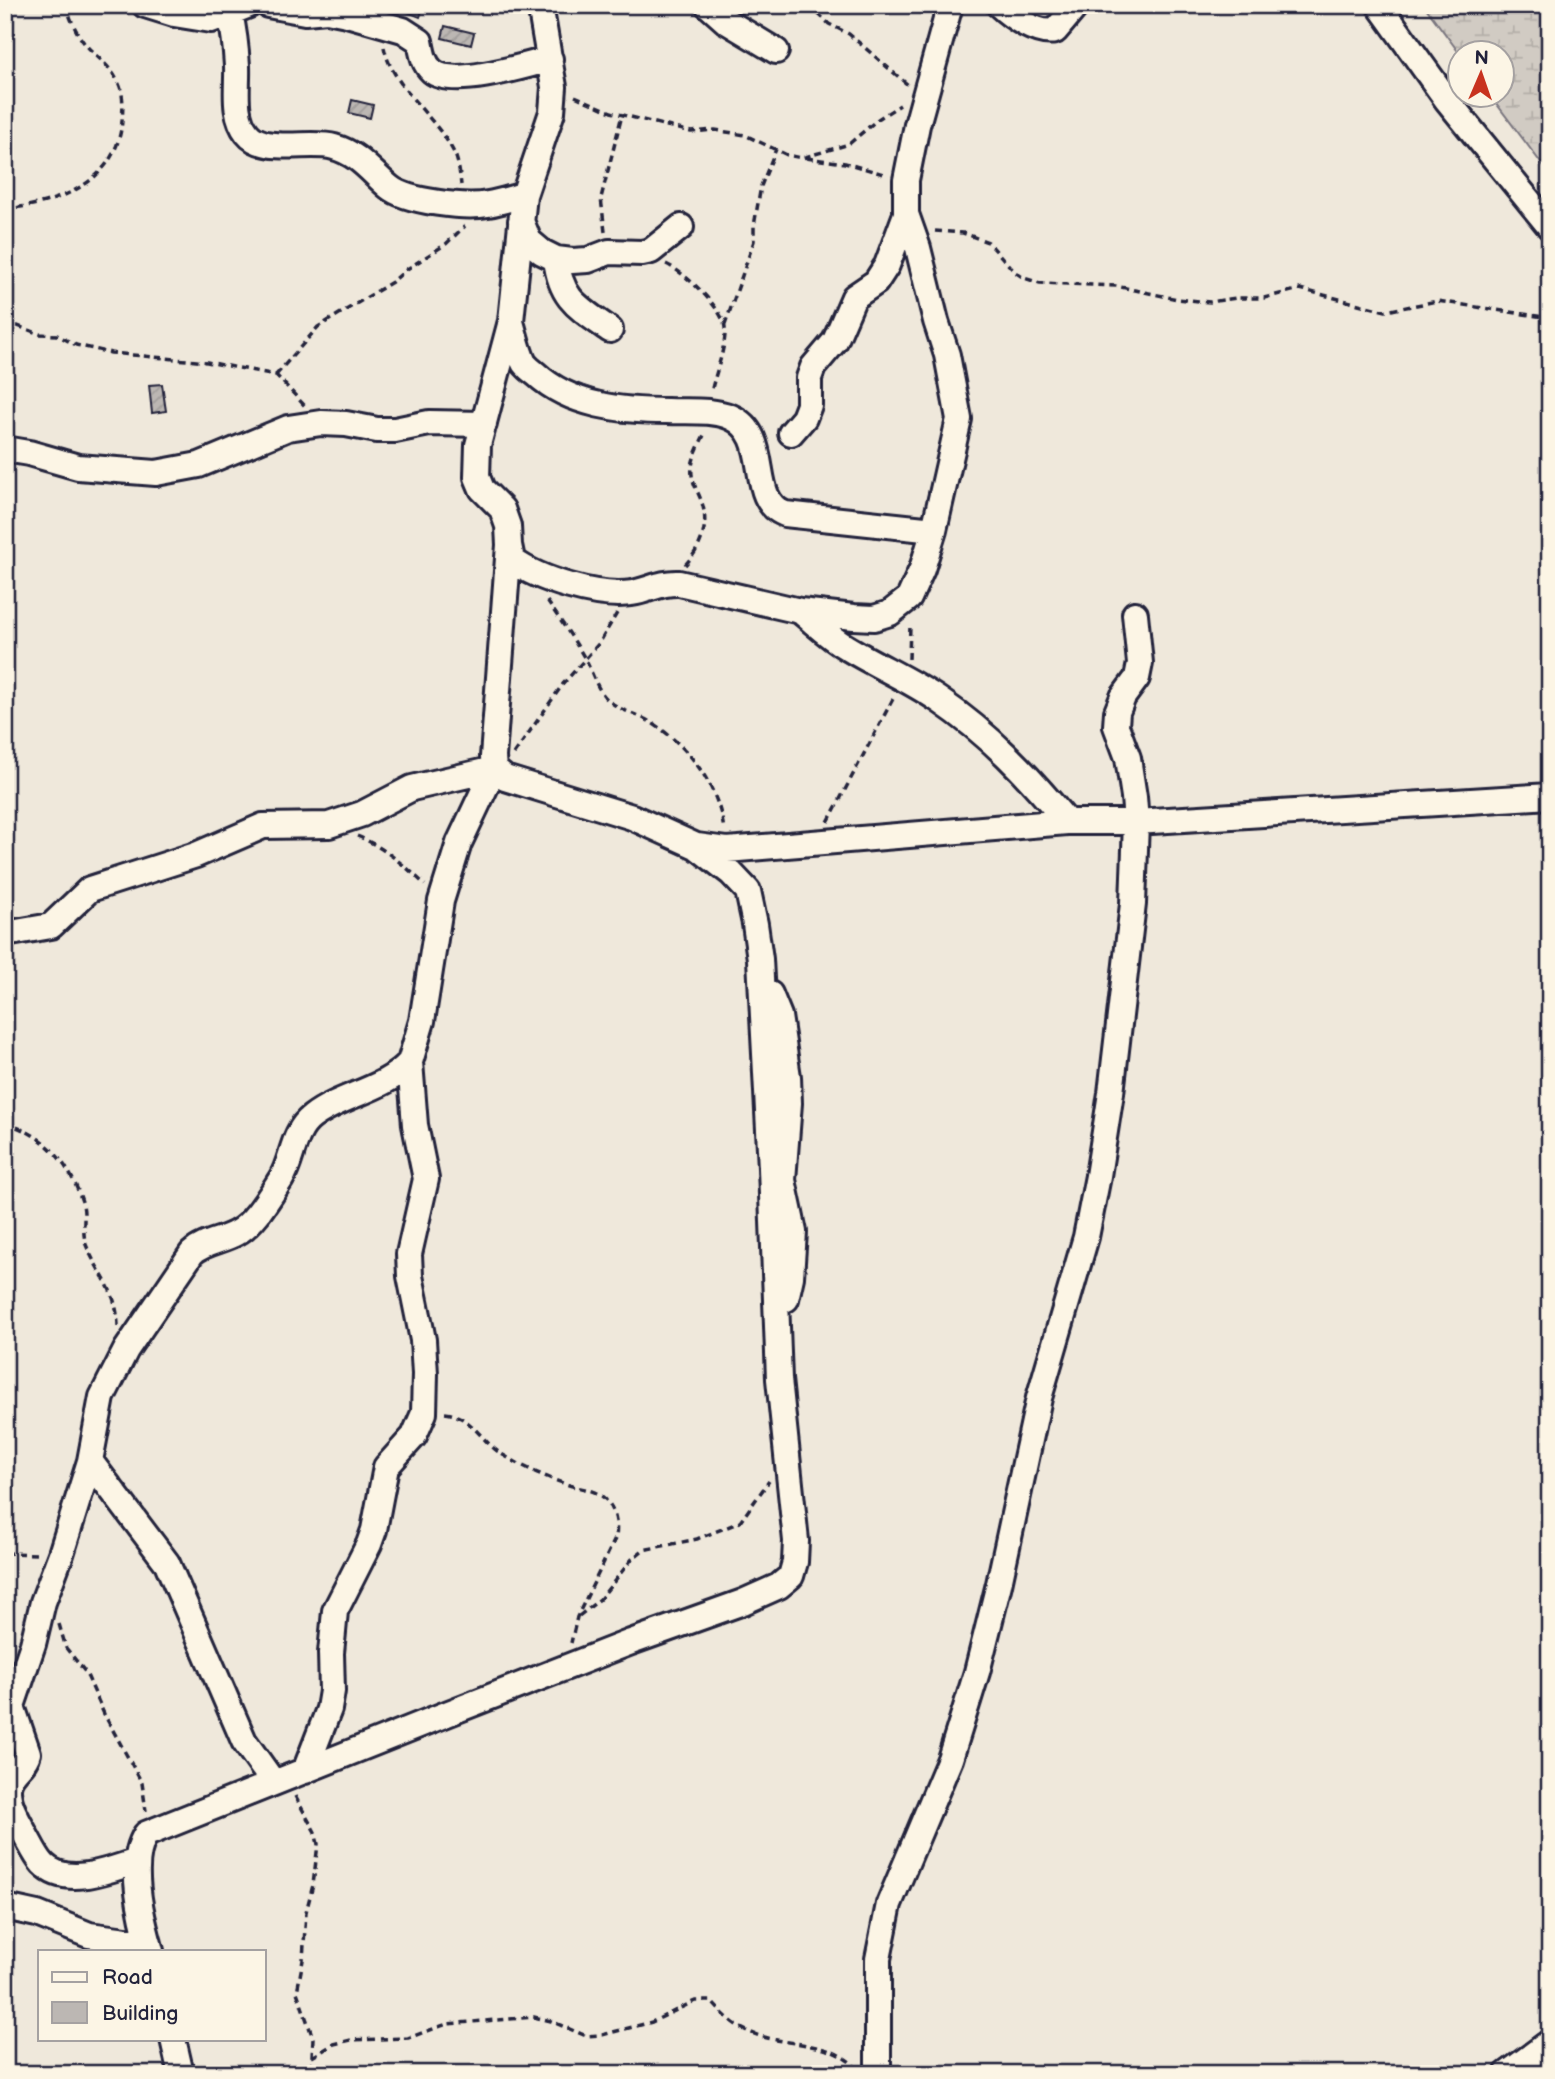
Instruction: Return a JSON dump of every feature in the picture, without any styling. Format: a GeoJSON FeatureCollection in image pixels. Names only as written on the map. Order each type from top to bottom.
{"type":"FeatureCollection","features":[{"type":"Feature","properties":{"kind":"street"},"geometry":{"type":"LineString","coordinates":[[145,5],[207,20],[220,18],[240,9]]}},
{"type":"Feature","properties":{"kind":"street"},"geometry":{"type":"LineString","coordinates":[[268,5],[305,12],[333,11],[386,24],[414,35],[420,41],[424,61],[438,76],[503,72],[550,59]]}},
{"type":"Feature","properties":{"kind":"street"},"geometry":{"type":"LineString","coordinates":[[500,774],[493,757],[509,545],[508,526],[502,509],[482,489],[477,477],[478,444],[511,321],[524,195],[552,112],[554,87],[540,5]]}},
{"type":"Feature","properties":{"kind":"street"},"geometry":{"type":"LineString","coordinates":[[709,5],[726,22],[776,51]]}},
{"type":"Feature","properties":{"kind":"street"},"geometry":{"type":"LineString","coordinates":[[509,545],[512,559],[526,570],[577,587],[629,593],[665,582],[694,586],[800,611],[874,618],[890,613],[909,598],[922,569],[934,530],[959,419],[945,347],[906,214],[906,180],[923,98],[950,5]]}},
{"type":"Feature","properties":{"kind":"street"},"geometry":{"type":"LineString","coordinates":[[999,5],[1030,26],[1043,32],[1051,32],[1055,31],[1077,5]]}},
{"type":"Feature","properties":{"kind":"street"},"geometry":{"type":"LineString","coordinates":[[1379,5],[1447,100],[1550,227]]}},
{"type":"Feature","properties":{"kind":"street"},"geometry":{"type":"LineString","coordinates":[[240,9],[236,41],[237,108],[240,123],[254,140],[264,144],[335,147],[366,163],[389,187],[402,196],[422,201],[475,204],[524,195]]}},
{"type":"Feature","properties":{"kind":"street"},"geometry":{"type":"LineString","coordinates":[[791,433],[804,418],[808,405],[809,378],[813,368],[835,341],[854,297],[876,282],[887,265],[906,214]]}},
{"type":"Feature","properties":{"kind":"street"},"geometry":{"type":"LineString","coordinates":[[521,221],[529,241],[542,252],[556,259],[572,261],[588,260],[621,251],[642,253],[658,247],[681,227]]}},
{"type":"Feature","properties":{"kind":"street"},"geometry":{"type":"LineString","coordinates":[[556,259],[559,280],[564,291],[582,310],[610,330]]}},
{"type":"Feature","properties":{"kind":"street"},"geometry":{"type":"LineString","coordinates":[[511,321],[525,364],[544,382],[567,394],[617,409],[715,412],[742,423],[752,437],[760,461],[768,501],[777,511],[934,530]]}},
{"type":"Feature","properties":{"kind":"street"},"geometry":{"type":"LineString","coordinates":[[5,449],[78,467],[156,473],[199,465],[288,428],[321,423],[346,424],[377,430],[395,430],[429,423],[484,424]]}},
{"type":"Feature","properties":{"kind":"street"},"geometry":{"type":"LineString","coordinates":[[800,611],[847,648],[904,678],[940,701],[1001,749],[1032,780],[1067,822]]}},
{"type":"Feature","properties":{"kind":"street"},"geometry":{"type":"LineString","coordinates":[[878,2074],[878,1959],[889,1904],[950,1759],[973,1685],[999,1584],[1039,1398],[1086,1237],[1109,1104],[1133,904],[1136,822],[1132,775],[1115,726],[1117,712],[1137,678],[1140,663],[1135,614]]}},
{"type":"Feature","properties":{"kind":"street"},"geometry":{"type":"LineString","coordinates":[[305,1771],[329,1709],[335,1612],[369,1544],[386,1467],[414,1436],[424,1413],[423,1340],[410,1276],[409,1254],[426,1178],[415,1125],[410,1062],[422,1021],[441,901],[459,843],[500,774]]}},
{"type":"Feature","properties":{"kind":"street"},"geometry":{"type":"LineString","coordinates":[[5,934],[51,926],[90,889],[196,855],[263,826],[329,825],[362,814],[412,788],[500,774],[632,817],[696,846],[731,873],[748,891]]}},
{"type":"Feature","properties":{"kind":"street"},"geometry":{"type":"LineString","coordinates":[[696,846],[727,850],[1067,822],[1136,822],[1550,796]]}},
{"type":"Feature","properties":{"kind":"street"},"geometry":{"type":"LineString","coordinates":[[5,1907],[37,1914],[89,1935],[150,1947],[137,1878],[137,1861],[146,1834],[565,1668],[743,1602],[779,1586],[791,1576],[796,1541],[779,1379],[760,960],[748,891],[727,850]]}},
{"type":"Feature","properties":{"kind":"street"},"geometry":{"type":"LineString","coordinates":[[137,1861],[104,1872],[72,1875],[53,1871],[42,1863],[33,1849],[16,1817],[7,1790],[12,1775],[26,1760],[28,1753],[8,1708],[33,1644],[43,1602],[90,1461],[102,1397],[126,1350],[192,1253],[202,1246],[237,1233],[246,1226],[283,1177],[303,1126],[312,1117],[399,1075],[410,1062]]}},
{"type":"Feature","properties":{"kind":"street"},"geometry":{"type":"LineString","coordinates":[[90,1461],[167,1563],[244,1741],[273,1782]]}},
{"type":"Feature","properties":{"kind":"street"},"geometry":{"type":"LineString","coordinates":[[173,2040],[181,2074]]}},
{"type":"Feature","properties":{"kind":"street"},"geometry":{"type":"LineString","coordinates":[[1507,2074],[1550,2042]]}},
{"type":"Feature","properties":{"kind":"path"},"geometry":{"type":"LineString","coordinates":[[5,209],[32,206],[61,198],[88,184],[112,155],[122,132],[124,108],[121,88],[113,72],[77,32],[66,5]]}},
{"type":"Feature","properties":{"kind":"path"},"geometry":{"type":"LineString","coordinates":[[809,5],[829,24],[849,34],[872,52],[923,98]]}},
{"type":"Feature","properties":{"kind":"path"},"geometry":{"type":"LineString","coordinates":[[276,375],[318,327],[392,282],[446,244],[475,204],[455,156],[413,99],[387,57],[384,48],[386,24]]}},
{"type":"Feature","properties":{"kind":"path"},"geometry":{"type":"LineString","coordinates":[[554,87],[622,115],[691,132],[729,131],[787,155],[845,163],[906,180]]}},
{"type":"Feature","properties":{"kind":"path"},"geometry":{"type":"LineString","coordinates":[[802,158],[843,148],[897,106],[923,98]]}},
{"type":"Feature","properties":{"kind":"path"},"geometry":{"type":"LineString","coordinates":[[602,255],[605,234],[601,198],[622,115]]}},
{"type":"Feature","properties":{"kind":"path"},"geometry":{"type":"LineString","coordinates":[[665,582],[696,553],[706,525],[706,514],[692,473],[692,464],[715,412],[710,393],[725,327],[754,241],[761,186],[777,149]]}},
{"type":"Feature","properties":{"kind":"path"},"geometry":{"type":"LineString","coordinates":[[906,214],[929,230],[963,233],[988,242],[1015,272],[1040,283],[1116,286],[1177,299],[1210,302],[1236,298],[1264,299],[1300,289],[1386,311],[1424,301],[1437,301],[1550,317]]}},
{"type":"Feature","properties":{"kind":"path"},"geometry":{"type":"LineString","coordinates":[[642,253],[673,267],[688,278],[723,318],[725,327]]}},
{"type":"Feature","properties":{"kind":"path"},"geometry":{"type":"LineString","coordinates":[[5,324],[40,334],[61,336],[76,345],[111,354],[207,362],[276,375],[321,423]]}},
{"type":"Feature","properties":{"kind":"path"},"geometry":{"type":"LineString","coordinates":[[526,570],[584,658],[603,695],[610,702],[659,728],[698,765],[721,810],[727,850]]}},
{"type":"Feature","properties":{"kind":"path"},"geometry":{"type":"LineString","coordinates":[[500,774],[563,684],[600,642],[629,593]]}},
{"type":"Feature","properties":{"kind":"path"},"geometry":{"type":"LineString","coordinates":[[817,842],[873,741],[904,678],[911,639],[909,598]]}},
{"type":"Feature","properties":{"kind":"path"},"geometry":{"type":"LineString","coordinates":[[329,825],[368,841],[411,871],[441,901]]}},
{"type":"Feature","properties":{"kind":"path"},"geometry":{"type":"LineString","coordinates":[[5,1124],[29,1132],[44,1143],[60,1158],[70,1174],[83,1207],[86,1245],[111,1290],[118,1329]]}},
{"type":"Feature","properties":{"kind":"path"},"geometry":{"type":"LineString","coordinates":[[424,1413],[459,1416],[503,1456],[569,1485],[596,1492],[607,1500],[617,1525],[616,1537],[578,1617],[565,1668]]}},
{"type":"Feature","properties":{"kind":"path"},"geometry":{"type":"LineString","coordinates":[[578,1617],[600,1599],[632,1559],[643,1550],[697,1539],[740,1522],[786,1457]]}},
{"type":"Feature","properties":{"kind":"path"},"geometry":{"type":"LineString","coordinates":[[5,1553],[61,1554]]}},
{"type":"Feature","properties":{"kind":"path"},"geometry":{"type":"LineString","coordinates":[[43,1602],[57,1620],[66,1648],[86,1673],[104,1714],[142,1783],[146,1834]]}},
{"type":"Feature","properties":{"kind":"path"},"geometry":{"type":"LineString","coordinates":[[305,1771],[294,1787],[294,1793],[315,1832],[318,1844],[306,1912],[303,1959],[297,1992],[313,2038],[311,2074]]}},
{"type":"Feature","properties":{"kind":"path"},"geometry":{"type":"LineString","coordinates":[[312,2057],[334,2044],[351,2040],[408,2038],[447,2024],[534,2017],[586,2036],[602,2035],[652,2022],[695,2001],[711,2001],[725,2017],[744,2030],[765,2038],[836,2053],[850,2060],[863,2074]]}},
{"type":"Feature","properties":{"kind":"green space"},"geometry":{"type":"Polygon","coordinates":[[[1424,5],[1550,5],[1550,175],[1500,108],[1516,108],[1516,38],[1448,38],[1424,5]]]}},
{"type":"Feature","properties":{"kind":"building"},"geometry":{"type":"Polygon","coordinates":[[[401,5],[424,5],[420,17],[400,9],[401,5]]]}},
{"type":"Feature","properties":{"kind":"building"},"geometry":{"type":"Polygon","coordinates":[[[445,26],[474,33],[471,45],[442,38],[445,26]]]}},
{"type":"Feature","properties":{"kind":"building"},"geometry":{"type":"Polygon","coordinates":[[[352,100],[373,105],[370,118],[349,113],[352,100]]]}},
{"type":"Feature","properties":{"kind":"building"},"geometry":{"type":"Polygon","coordinates":[[[162,384],[166,411],[152,413],[149,385],[162,384]]]}}]}
